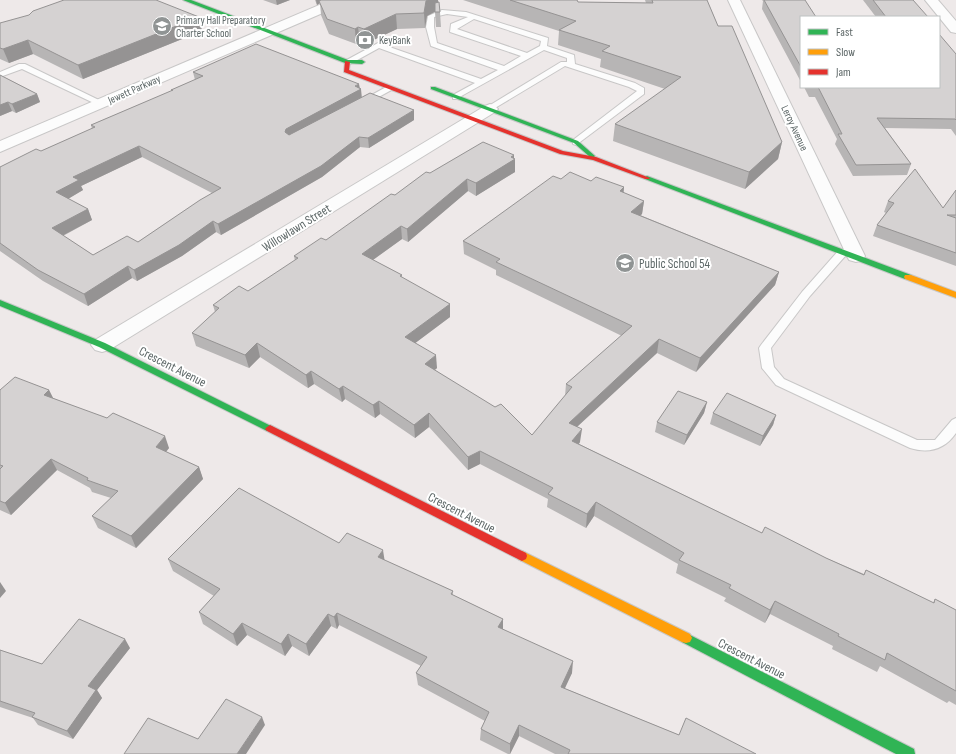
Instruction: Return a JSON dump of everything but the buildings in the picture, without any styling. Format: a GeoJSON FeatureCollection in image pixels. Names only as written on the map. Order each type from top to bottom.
{"type":"FeatureCollection","features":[{"type":"Feature","properties":{"kind":"main road"},"geometry":{"type":"LineString","coordinates":[[192,1],[347,62],[364,62],[370,64]]}},
{"type":"Feature","properties":{"kind":"main road"},"geometry":{"type":"LineString","coordinates":[[347,62],[346,71],[390,88],[562,153],[594,158],[956,295]]}},
{"type":"Feature","properties":{"kind":"main road"},"geometry":{"type":"LineString","coordinates":[[422,84],[576,142],[594,158]]}},
{"type":"Feature","properties":{"kind":"main road","name":"Crescent Avenue"},"geometry":{"type":"LineString","coordinates":[[0,303],[102,345],[740,666],[908,754]]}},
{"type":"Feature","properties":{"kind":"street","name":"Jewett Parkway"},"geometry":{"type":"LineString","coordinates":[[0,147],[342,0]]}},
{"type":"Feature","properties":{"kind":"street","name":"Leroy Avenue"},"geometry":{"type":"LineString","coordinates":[[734,0],[850,254]]}},
{"type":"Feature","properties":{"kind":"street"},"geometry":{"type":"LineString","coordinates":[[930,0],[956,29]]}},
{"type":"Feature","properties":{"kind":"street","name":"Willowlawn Street"},"geometry":{"type":"LineString","coordinates":[[102,345],[490,109]]}},
{"type":"Feature","properties":{"kind":"lane"},"geometry":{"type":"LineString","coordinates":[[456,97],[543,47],[545,40],[457,12],[444,12],[431,16],[430,27],[434,44],[504,69]]}},
{"type":"Feature","properties":{"kind":"lane"},"geometry":{"type":"LineString","coordinates":[[474,17],[454,26],[453,30],[527,56]]}},
{"type":"Feature","properties":{"kind":"lane"},"geometry":{"type":"LineString","coordinates":[[347,62],[378,45],[481,82]]}},
{"type":"Feature","properties":{"kind":"lane"},"geometry":{"type":"LineString","coordinates":[[543,47],[571,56],[571,64]]}},
{"type":"Feature","properties":{"kind":"lane"},"geometry":{"type":"LineString","coordinates":[[490,109],[558,66],[564,64],[571,64],[632,85],[641,90],[640,94],[576,142]]}},
{"type":"Feature","properties":{"kind":"lane"},"geometry":{"type":"LineString","coordinates":[[0,74],[22,66],[101,103]]}},
{"type":"Feature","properties":{"kind":"lane"},"geometry":{"type":"LineString","coordinates":[[354,107],[390,88]]}},
{"type":"Feature","properties":{"kind":"lane"},"geometry":{"type":"LineString","coordinates":[[850,254],[806,294],[765,348],[768,368],[780,382],[915,445],[931,447],[946,440],[956,423]]}},
{"type":"Feature","properties":{"kind":"traffic: fast"},"geometry":{"type":"LineString","coordinates":[[186,0],[347,62],[362,62]]}},
{"type":"Feature","properties":{"kind":"traffic: fast"},"geometry":{"type":"LineString","coordinates":[[433,88],[576,142],[592,156]]}},
{"type":"Feature","properties":{"kind":"traffic: fast"},"geometry":{"type":"LineString","coordinates":[[647,178],[908,277]]}},
{"type":"Feature","properties":{"kind":"traffic: fast"},"geometry":{"type":"LineString","coordinates":[[0,303],[102,345],[270,429]]}},
{"type":"Feature","properties":{"kind":"traffic: fast"},"geometry":{"type":"LineString","coordinates":[[686,638],[909,754]]}},
{"type":"Feature","properties":{"kind":"traffic: slow"},"geometry":{"type":"LineString","coordinates":[[908,277],[956,295]]}},
{"type":"Feature","properties":{"kind":"traffic: slow"},"geometry":{"type":"LineString","coordinates":[[522,556],[686,638]]}},
{"type":"Feature","properties":{"kind":"traffic: jam"},"geometry":{"type":"LineString","coordinates":[[347,62],[346,71],[562,153],[594,158],[647,178]]}},
{"type":"Feature","properties":{"kind":"traffic: jam"},"geometry":{"type":"LineString","coordinates":[[270,429],[522,556]]}},
{"type":"Feature","properties":{"kind":"place","name":"Primary Hall Preparatory Charter School"},"geometry":{"type":"Point","coordinates":[162,26]}},
{"type":"Feature","properties":{"kind":"place","name":"KeyBank"},"geometry":{"type":"Point","coordinates":[365,40]}},
{"type":"Feature","properties":{"kind":"place","name":"Public School 54"},"geometry":{"type":"Point","coordinates":[625,263]}}]}
